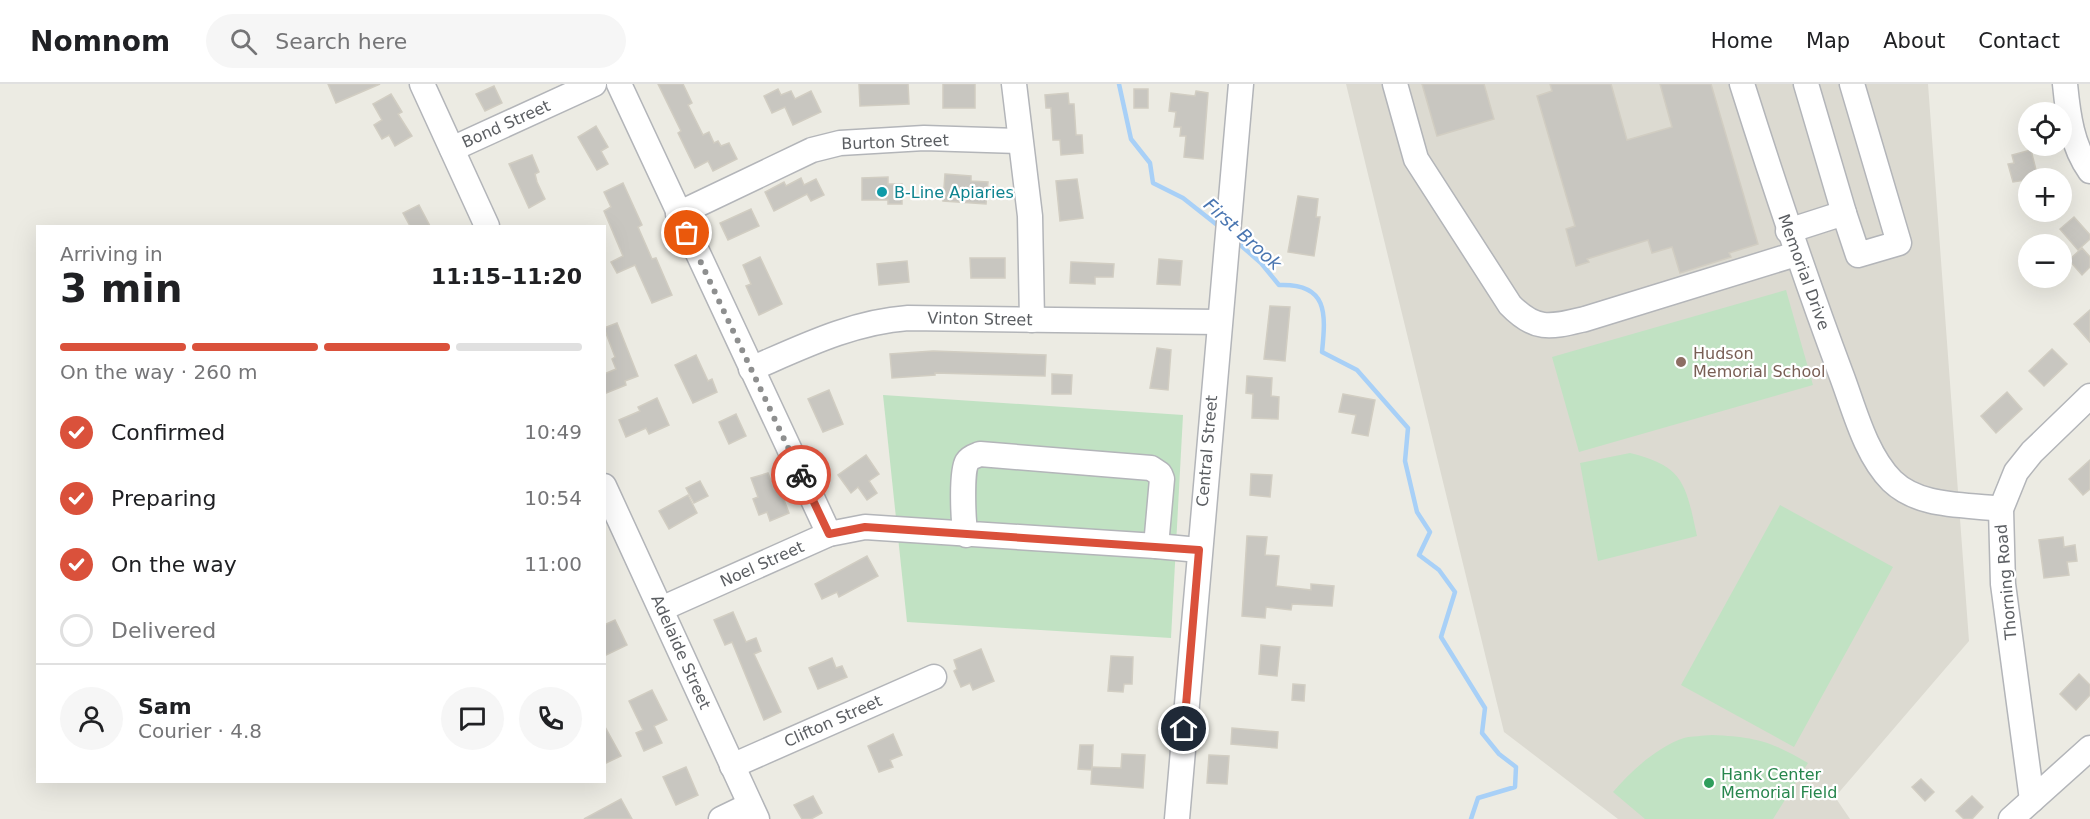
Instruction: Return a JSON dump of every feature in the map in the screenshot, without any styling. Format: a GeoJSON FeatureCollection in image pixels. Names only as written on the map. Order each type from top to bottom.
{"type":"FeatureCollection","features":[{"type":"Feature","properties":{"kind":"street"},"geometry":{"type":"LineString","coordinates":[[422,84],[487,225]]}},
{"type":"Feature","properties":{"kind":"street","name":"Bond Street"},"geometry":{"type":"LineString","coordinates":[[452,149],[594,84]]}},
{"type":"Feature","properties":{"kind":"street"},"geometry":{"type":"LineString","coordinates":[[619,84],[829,534]]}},
{"type":"Feature","properties":{"kind":"street"},"geometry":{"type":"LineString","coordinates":[[1014,84],[1030,216],[1032,320]]}},
{"type":"Feature","properties":{"kind":"street","name":"Central Street"},"geometry":{"type":"LineString","coordinates":[[1177,819],[1241,84]]}},
{"type":"Feature","properties":{"kind":"street"},"geometry":{"type":"LineString","coordinates":[[1395,84],[1416,159],[1510,305],[1532,323],[1557,326],[1585,319],[1796,254]]}},
{"type":"Feature","properties":{"kind":"street","name":"Memorial Drive"},"geometry":{"type":"LineString","coordinates":[[1743,84],[1788,231],[1864,435],[1892,480],[1918,496],[1932,501],[2001,509]]}},
{"type":"Feature","properties":{"kind":"street"},"geometry":{"type":"LineString","coordinates":[[1806,84],[1857,255],[1899,243],[1852,84]]}},
{"type":"Feature","properties":{"kind":"street"},"geometry":{"type":"LineString","coordinates":[[2065,84],[2069,122],[2086,155]]}},
{"type":"Feature","properties":{"kind":"street","name":"Burton Street"},"geometry":{"type":"LineString","coordinates":[[678,214],[812,150],[840,143],[924,138],[1020,141]]}},
{"type":"Feature","properties":{"kind":"street"},"geometry":{"type":"LineString","coordinates":[[1788,231],[1844,213]]}},
{"type":"Feature","properties":{"kind":"street","name":"Vinton Street"},"geometry":{"type":"LineString","coordinates":[[751,369],[854,326],[880,320],[1219,322]]}},
{"type":"Feature","properties":{"kind":"street","name":"Thorning Road"},"geometry":{"type":"LineString","coordinates":[[2032,800],[2003,584],[2001,509],[2016,472],[2032,452],[2090,396]]}},
{"type":"Feature","properties":{"kind":"street"},"geometry":{"type":"LineString","coordinates":[[966,535],[964,525],[966,465],[973,456],[980,454],[1156,470],[1162,479],[1156,546]]}},
{"type":"Feature","properties":{"kind":"street","name":"Adelaide Street"},"geometry":{"type":"LineString","coordinates":[[606,495],[610,514],[661,609],[753,812]]}},
{"type":"Feature","properties":{"kind":"street","name":"Noel Street"},"geometry":{"type":"LineString","coordinates":[[661,609],[829,534],[865,527],[1199,550]]}},
{"type":"Feature","properties":{"kind":"street","name":"Clifton Street"},"geometry":{"type":"LineString","coordinates":[[732,766],[934,677]]}},
{"type":"Feature","properties":{"kind":"street"},"geometry":{"type":"LineString","coordinates":[[2011,819],[2090,748]]}},
{"type":"Feature","properties":{"kind":"street"},"geometry":{"type":"LineString","coordinates":[[721,819],[753,812]]}},
{"type":"Feature","properties":{"kind":"shaded area","name":"Hudson Memorial School"},"geometry":{"type":"Polygon","coordinates":[[[1346,84],[1928,84],[1969,641],[1835,797],[1850,819],[1618,819],[1504,732],[1346,84]]]}},
{"type":"Feature","properties":{"kind":"green space"},"geometry":{"type":"Polygon","coordinates":[[[1786,290],[1813,385],[1579,452],[1552,357],[1786,290]]]}},
{"type":"Feature","properties":{"kind":"green space"},"geometry":{"type":"Polygon","coordinates":[[[883,395],[1183,415],[1171,638],[907,622],[883,395]]]}},
{"type":"Feature","properties":{"kind":"green space"},"geometry":{"type":"Polygon","coordinates":[[[1630,453],[1662,464],[1680,481],[1690,504],[1697,536],[1598,561],[1580,463],[1630,453]]]}},
{"type":"Feature","properties":{"kind":"green space"},"geometry":{"type":"Polygon","coordinates":[[[1780,505],[1893,567],[1794,747],[1681,685],[1780,505]]]}},
{"type":"Feature","properties":{"kind":"green space","name":"Hank Center Memorial Field"},"geometry":{"type":"Polygon","coordinates":[[[1712,735],[1740,737],[1773,745],[1808,763],[1773,819],[1645,819],[1613,792],[1636,768],[1664,747],[1684,738],[1712,735]]]}},
{"type":"Feature","properties":{"kind":"building"},"geometry":{"type":"Polygon","coordinates":[[[328,84],[380,84],[336,103],[328,84]]]}},
{"type":"Feature","properties":{"kind":"building"},"geometry":{"type":"Polygon","coordinates":[[[658,84],[683,84],[692,103],[688,105],[703,135],[709,132],[714,143],[718,141],[721,146],[729,143],[737,159],[713,171],[708,161],[695,168],[678,133],[681,131],[658,84]]]}},
{"type":"Feature","properties":{"kind":"building"},"geometry":{"type":"Polygon","coordinates":[[[859,84],[908,84],[909,104],[860,106],[859,84]]]}},
{"type":"Feature","properties":{"kind":"building"},"geometry":{"type":"Polygon","coordinates":[[[943,84],[975,84],[975,108],[943,108],[943,84]]]}},
{"type":"Feature","properties":{"kind":"building"},"geometry":{"type":"Polygon","coordinates":[[[1422,84],[1484,84],[1494,119],[1437,136],[1422,84]]]}},
{"type":"Feature","properties":{"kind":"building"},"geometry":{"type":"Polygon","coordinates":[[[1550,84],[1611,84],[1627,140],[1672,127],[1660,84],[1711,84],[1758,244],[1729,253],[1731,257],[1680,273],[1672,247],[1652,253],[1648,240],[1587,259],[1589,262],[1576,266],[1566,229],[1575,226],[1537,96],[1552,91],[1550,84]]]}},
{"type":"Feature","properties":{"kind":"building"},"geometry":{"type":"Polygon","coordinates":[[[494,86],[502,103],[485,111],[476,94],[494,86]]]}},
{"type":"Feature","properties":{"kind":"building"},"geometry":{"type":"Polygon","coordinates":[[[778,89],[781,95],[791,91],[795,99],[811,91],[821,112],[793,125],[785,107],[772,113],[764,96],[778,89]]]}},
{"type":"Feature","properties":{"kind":"building"},"geometry":{"type":"Polygon","coordinates":[[[1134,89],[1148,89],[1148,108],[1134,108],[1134,89]]]}},
{"type":"Feature","properties":{"kind":"building"},"geometry":{"type":"Polygon","coordinates":[[[1196,91],[1208,93],[1203,159],[1184,157],[1186,136],[1180,136],[1181,127],[1174,127],[1176,112],[1169,111],[1171,93],[1195,96],[1196,91]]]}},
{"type":"Feature","properties":{"kind":"building"},"geometry":{"type":"Polygon","coordinates":[[[1068,93],[1069,104],[1074,104],[1076,135],[1082,135],[1083,153],[1061,155],[1060,140],[1053,140],[1051,108],[1046,108],[1045,95],[1068,93]]]}},
{"type":"Feature","properties":{"kind":"building"},"geometry":{"type":"Polygon","coordinates":[[[391,94],[402,112],[398,114],[412,136],[395,146],[389,135],[382,139],[374,125],[382,120],[373,104],[391,94]]]}},
{"type":"Feature","properties":{"kind":"building"},"geometry":{"type":"Polygon","coordinates":[[[596,126],[608,147],[601,151],[608,164],[597,170],[578,137],[596,126]]]}},
{"type":"Feature","properties":{"kind":"building"},"geometry":{"type":"Polygon","coordinates":[[[2018,153],[2018,156],[2032,156],[2036,168],[2018,168],[2018,181],[2013,182],[2008,164],[2014,163],[2012,155],[2018,153]]]}},
{"type":"Feature","properties":{"kind":"building"},"geometry":{"type":"Polygon","coordinates":[[[532,155],[539,172],[535,174],[537,182],[545,199],[529,208],[509,164],[532,155]]]}},
{"type":"Feature","properties":{"kind":"building"},"geometry":{"type":"Polygon","coordinates":[[[945,174],[971,176],[971,181],[988,182],[986,204],[943,201],[945,174]]]}},
{"type":"Feature","properties":{"kind":"building","name":"B-Line Apiaries"},"geometry":{"type":"Polygon","coordinates":[[[888,177],[888,184],[902,184],[902,204],[888,204],[888,200],[862,200],[862,178],[888,177]]]}},
{"type":"Feature","properties":{"kind":"building"},"geometry":{"type":"Polygon","coordinates":[[[801,178],[804,185],[816,179],[824,195],[811,201],[807,194],[774,211],[765,192],[784,182],[786,186],[801,178]]]}},
{"type":"Feature","properties":{"kind":"building"},"geometry":{"type":"Polygon","coordinates":[[[1077,179],[1083,218],[1060,221],[1056,181],[1077,179]]]}},
{"type":"Feature","properties":{"kind":"building"},"geometry":{"type":"Polygon","coordinates":[[[623,183],[642,225],[638,227],[652,259],[656,258],[672,295],[652,303],[635,265],[617,273],[611,262],[623,256],[604,211],[611,207],[604,192],[623,183]]]}},
{"type":"Feature","properties":{"kind":"building"},"geometry":{"type":"Polygon","coordinates":[[[1298,196],[1318,199],[1316,217],[1320,217],[1314,256],[1288,252],[1298,196]]]}},
{"type":"Feature","properties":{"kind":"building"},"geometry":{"type":"Polygon","coordinates":[[[419,205],[429,225],[409,225],[403,213],[419,205]]]}},
{"type":"Feature","properties":{"kind":"building"},"geometry":{"type":"Polygon","coordinates":[[[751,209],[759,226],[728,240],[720,223],[751,209]]]}},
{"type":"Feature","properties":{"kind":"building"},"geometry":{"type":"Polygon","coordinates":[[[2074,217],[2090,235],[2090,239],[2078,250],[2072,243],[2072,234],[2064,234],[2060,229],[2068,222],[2072,222],[2074,217]]]}},
{"type":"Feature","properties":{"kind":"building"},"geometry":{"type":"Polygon","coordinates":[[[2082,248],[2090,257],[2090,267],[2082,275],[2072,263],[2072,257],[2082,248]]]}},
{"type":"Feature","properties":{"kind":"building"},"geometry":{"type":"Polygon","coordinates":[[[760,257],[782,304],[759,315],[746,286],[751,284],[743,265],[760,257]]]}},
{"type":"Feature","properties":{"kind":"building"},"geometry":{"type":"Polygon","coordinates":[[[970,258],[1005,258],[1005,278],[971,278],[970,258]]]}},
{"type":"Feature","properties":{"kind":"building"},"geometry":{"type":"Polygon","coordinates":[[[1159,259],[1182,261],[1180,285],[1157,284],[1159,259]]]}},
{"type":"Feature","properties":{"kind":"building"},"geometry":{"type":"Polygon","coordinates":[[[907,261],[909,282],[879,285],[877,264],[907,261]]]}},
{"type":"Feature","properties":{"kind":"building"},"geometry":{"type":"Polygon","coordinates":[[[1071,262],[1114,264],[1113,277],[1095,277],[1095,284],[1070,283],[1071,262]]]}},
{"type":"Feature","properties":{"kind":"building"},"geometry":{"type":"Polygon","coordinates":[[[1270,306],[1290,307],[1285,361],[1264,359],[1270,306]]]}},
{"type":"Feature","properties":{"kind":"building"},"geometry":{"type":"Polygon","coordinates":[[[2090,310],[2090,342],[2074,324],[2090,310]]]}},
{"type":"Feature","properties":{"kind":"building"},"geometry":{"type":"Polygon","coordinates":[[[617,323],[638,376],[625,381],[626,385],[606,393],[606,373],[616,369],[612,359],[615,357],[606,327],[617,323]]]}},
{"type":"Feature","properties":{"kind":"building"},"geometry":{"type":"Polygon","coordinates":[[[1157,348],[1171,350],[1168,390],[1150,388],[1157,348]]]}},
{"type":"Feature","properties":{"kind":"building"},"geometry":{"type":"Polygon","coordinates":[[[2052,349],[2067,364],[2044,386],[2029,371],[2052,349]]]}},
{"type":"Feature","properties":{"kind":"building"},"geometry":{"type":"Polygon","coordinates":[[[933,351],[1046,355],[1045,376],[935,373],[935,375],[892,378],[890,354],[933,351]]]}},
{"type":"Feature","properties":{"kind":"building"},"geometry":{"type":"Polygon","coordinates":[[[696,355],[708,381],[712,379],[717,392],[693,403],[675,365],[696,355]]]}},
{"type":"Feature","properties":{"kind":"building"},"geometry":{"type":"Polygon","coordinates":[[[1052,374],[1072,375],[1071,394],[1052,394],[1052,374]]]}},
{"type":"Feature","properties":{"kind":"building"},"geometry":{"type":"Polygon","coordinates":[[[1247,376],[1272,378],[1271,396],[1279,397],[1278,419],[1252,418],[1253,394],[1246,393],[1247,376]]]}},
{"type":"Feature","properties":{"kind":"building"},"geometry":{"type":"Polygon","coordinates":[[[829,390],[843,424],[823,432],[808,399],[829,390]]]}},
{"type":"Feature","properties":{"kind":"building"},"geometry":{"type":"Polygon","coordinates":[[[2007,392],[2022,409],[1996,433],[1981,416],[2007,392]]]}},
{"type":"Feature","properties":{"kind":"building"},"geometry":{"type":"Polygon","coordinates":[[[1343,394],[1375,400],[1368,436],[1352,433],[1356,415],[1339,412],[1343,394]]]}},
{"type":"Feature","properties":{"kind":"building"},"geometry":{"type":"Polygon","coordinates":[[[657,398],[669,425],[649,434],[646,428],[626,437],[619,420],[640,411],[638,407],[657,398]]]}},
{"type":"Feature","properties":{"kind":"building"},"geometry":{"type":"Polygon","coordinates":[[[736,414],[746,436],[729,444],[719,422],[736,414]]]}},
{"type":"Feature","properties":{"kind":"building"},"geometry":{"type":"Polygon","coordinates":[[[866,455],[879,474],[869,481],[877,493],[867,500],[858,487],[851,493],[838,475],[866,455]]]}},
{"type":"Feature","properties":{"kind":"building"},"geometry":{"type":"Polygon","coordinates":[[[2090,460],[2090,489],[2083,495],[2069,479],[2090,460]]]}},
{"type":"Feature","properties":{"kind":"building"},"geometry":{"type":"Polygon","coordinates":[[[768,473],[774,489],[779,487],[789,513],[770,521],[767,512],[759,515],[753,499],[758,497],[751,478],[768,473]]]}},
{"type":"Feature","properties":{"kind":"building"},"geometry":{"type":"Polygon","coordinates":[[[1251,474],[1272,475],[1270,497],[1250,495],[1251,474]]]}},
{"type":"Feature","properties":{"kind":"building"},"geometry":{"type":"Polygon","coordinates":[[[700,481],[708,496],[694,503],[686,488],[700,481]]]}},
{"type":"Feature","properties":{"kind":"building"},"geometry":{"type":"Polygon","coordinates":[[[688,495],[697,513],[669,529],[659,511],[688,495]]]}},
{"type":"Feature","properties":{"kind":"building"},"geometry":{"type":"Polygon","coordinates":[[[1247,536],[1267,537],[1265,555],[1279,556],[1276,586],[1311,590],[1311,584],[1334,586],[1332,606],[1292,604],[1291,610],[1266,607],[1265,618],[1242,616],[1247,536]]]}},
{"type":"Feature","properties":{"kind":"building"},"geometry":{"type":"Polygon","coordinates":[[[2063,537],[2064,547],[2075,545],[2077,561],[2067,562],[2069,575],[2044,578],[2039,540],[2063,537]]]}},
{"type":"Feature","properties":{"kind":"building"},"geometry":{"type":"Polygon","coordinates":[[[867,556],[878,576],[839,597],[837,592],[822,599],[815,584],[867,556]]]}},
{"type":"Feature","properties":{"kind":"building"},"geometry":{"type":"Polygon","coordinates":[[[733,612],[746,642],[756,638],[761,651],[754,654],[781,712],[764,720],[732,642],[725,645],[714,620],[733,612]]]}},
{"type":"Feature","properties":{"kind":"building"},"geometry":{"type":"Polygon","coordinates":[[[615,620],[627,645],[606,655],[606,624],[615,620]]]}},
{"type":"Feature","properties":{"kind":"building"},"geometry":{"type":"Polygon","coordinates":[[[1261,645],[1280,647],[1277,676],[1259,674],[1261,645]]]}},
{"type":"Feature","properties":{"kind":"building"},"geometry":{"type":"Polygon","coordinates":[[[981,649],[994,681],[973,690],[970,683],[961,687],[954,671],[957,669],[954,660],[981,649]]]}},
{"type":"Feature","properties":{"kind":"building"},"geometry":{"type":"Polygon","coordinates":[[[1111,656],[1133,657],[1132,684],[1124,684],[1123,692],[1108,691],[1111,656]]]}},
{"type":"Feature","properties":{"kind":"building"},"geometry":{"type":"Polygon","coordinates":[[[832,658],[836,668],[842,666],[847,677],[818,689],[809,668],[832,658]]]}},
{"type":"Feature","properties":{"kind":"building"},"geometry":{"type":"Polygon","coordinates":[[[2079,674],[2090,685],[2090,695],[2076,710],[2060,694],[2079,674]]]}},
{"type":"Feature","properties":{"kind":"building"},"geometry":{"type":"Polygon","coordinates":[[[1293,684],[1305,685],[1304,701],[1292,700],[1293,684]]]}},
{"type":"Feature","properties":{"kind":"building"},"geometry":{"type":"Polygon","coordinates":[[[652,690],[667,720],[654,726],[662,743],[644,751],[636,733],[643,730],[629,701],[652,690]]]}},
{"type":"Feature","properties":{"kind":"building"},"geometry":{"type":"Polygon","coordinates":[[[1232,728],[1278,732],[1277,748],[1231,744],[1232,728]]]}},
{"type":"Feature","properties":{"kind":"building"},"geometry":{"type":"Polygon","coordinates":[[[606,729],[621,756],[606,763],[606,729]]]}},
{"type":"Feature","properties":{"kind":"building"},"geometry":{"type":"Polygon","coordinates":[[[893,734],[902,755],[890,760],[893,767],[879,772],[868,746],[893,734]]]}},
{"type":"Feature","properties":{"kind":"building"},"geometry":{"type":"Polygon","coordinates":[[[1080,745],[1093,745],[1092,770],[1078,769],[1080,745]]]}},
{"type":"Feature","properties":{"kind":"building"},"geometry":{"type":"Polygon","coordinates":[[[1122,754],[1145,755],[1143,788],[1091,784],[1092,767],[1121,768],[1122,754]]]}},
{"type":"Feature","properties":{"kind":"building"},"geometry":{"type":"Polygon","coordinates":[[[1209,755],[1229,756],[1227,784],[1207,783],[1209,755]]]}},
{"type":"Feature","properties":{"kind":"building"},"geometry":{"type":"Polygon","coordinates":[[[686,767],[698,795],[676,805],[663,777],[686,767]]]}},
{"type":"Feature","properties":{"kind":"building"},"geometry":{"type":"Polygon","coordinates":[[[1921,779],[1934,792],[1925,801],[1912,787],[1921,779]]]}},
{"type":"Feature","properties":{"kind":"building"},"geometry":{"type":"Polygon","coordinates":[[[813,796],[822,813],[811,819],[802,819],[794,805],[813,796]]]}},
{"type":"Feature","properties":{"kind":"building"},"geometry":{"type":"Polygon","coordinates":[[[1972,796],[1983,807],[1972,819],[1964,819],[1956,811],[1972,796]]]}},
{"type":"Feature","properties":{"kind":"building"},"geometry":{"type":"Polygon","coordinates":[[[621,799],[632,819],[584,819],[621,799]]]}},
{"type":"Feature","properties":{"kind":"waterway","name":"First Brook"},"geometry":{"type":"LineString","coordinates":[[1119,84],[1131,139],[1150,163],[1153,183],[1183,198],[1221,228]]}},
{"type":"Feature","properties":{"kind":"waterway","name":"First Brook"},"geometry":{"type":"LineString","coordinates":[[1237,242],[1261,263],[1279,285],[1307,289],[1315,295],[1323,313],[1322,352],[1357,370],[1408,428],[1405,461],[1417,512],[1430,532],[1419,555],[1439,570],[1455,592],[1441,637],[1485,708],[1482,733],[1499,754],[1516,767],[1515,787],[1478,798],[1471,819]]}},
{"type":"Feature","properties":{"kind":"way so far"},"geometry":{"type":"LineString","coordinates":[[687,233],[801,475]]}},
{"type":"Feature","properties":{"kind":"place","name":"B-Line Apiaries"},"geometry":{"type":"Point","coordinates":[882,192]}},
{"type":"Feature","properties":{"kind":"place","name":"Hudson Memorial School"},"geometry":{"type":"Point","coordinates":[1681,362]}},
{"type":"Feature","properties":{"kind":"place","name":"Hank Center Memorial Field"},"geometry":{"type":"Point","coordinates":[1709,783]}},
{"type":"Feature","properties":{"kind":"route"},"geometry":{"type":"LineString","coordinates":[[801,475],[829,534],[865,527],[1199,550],[1184,729]]}}]}
